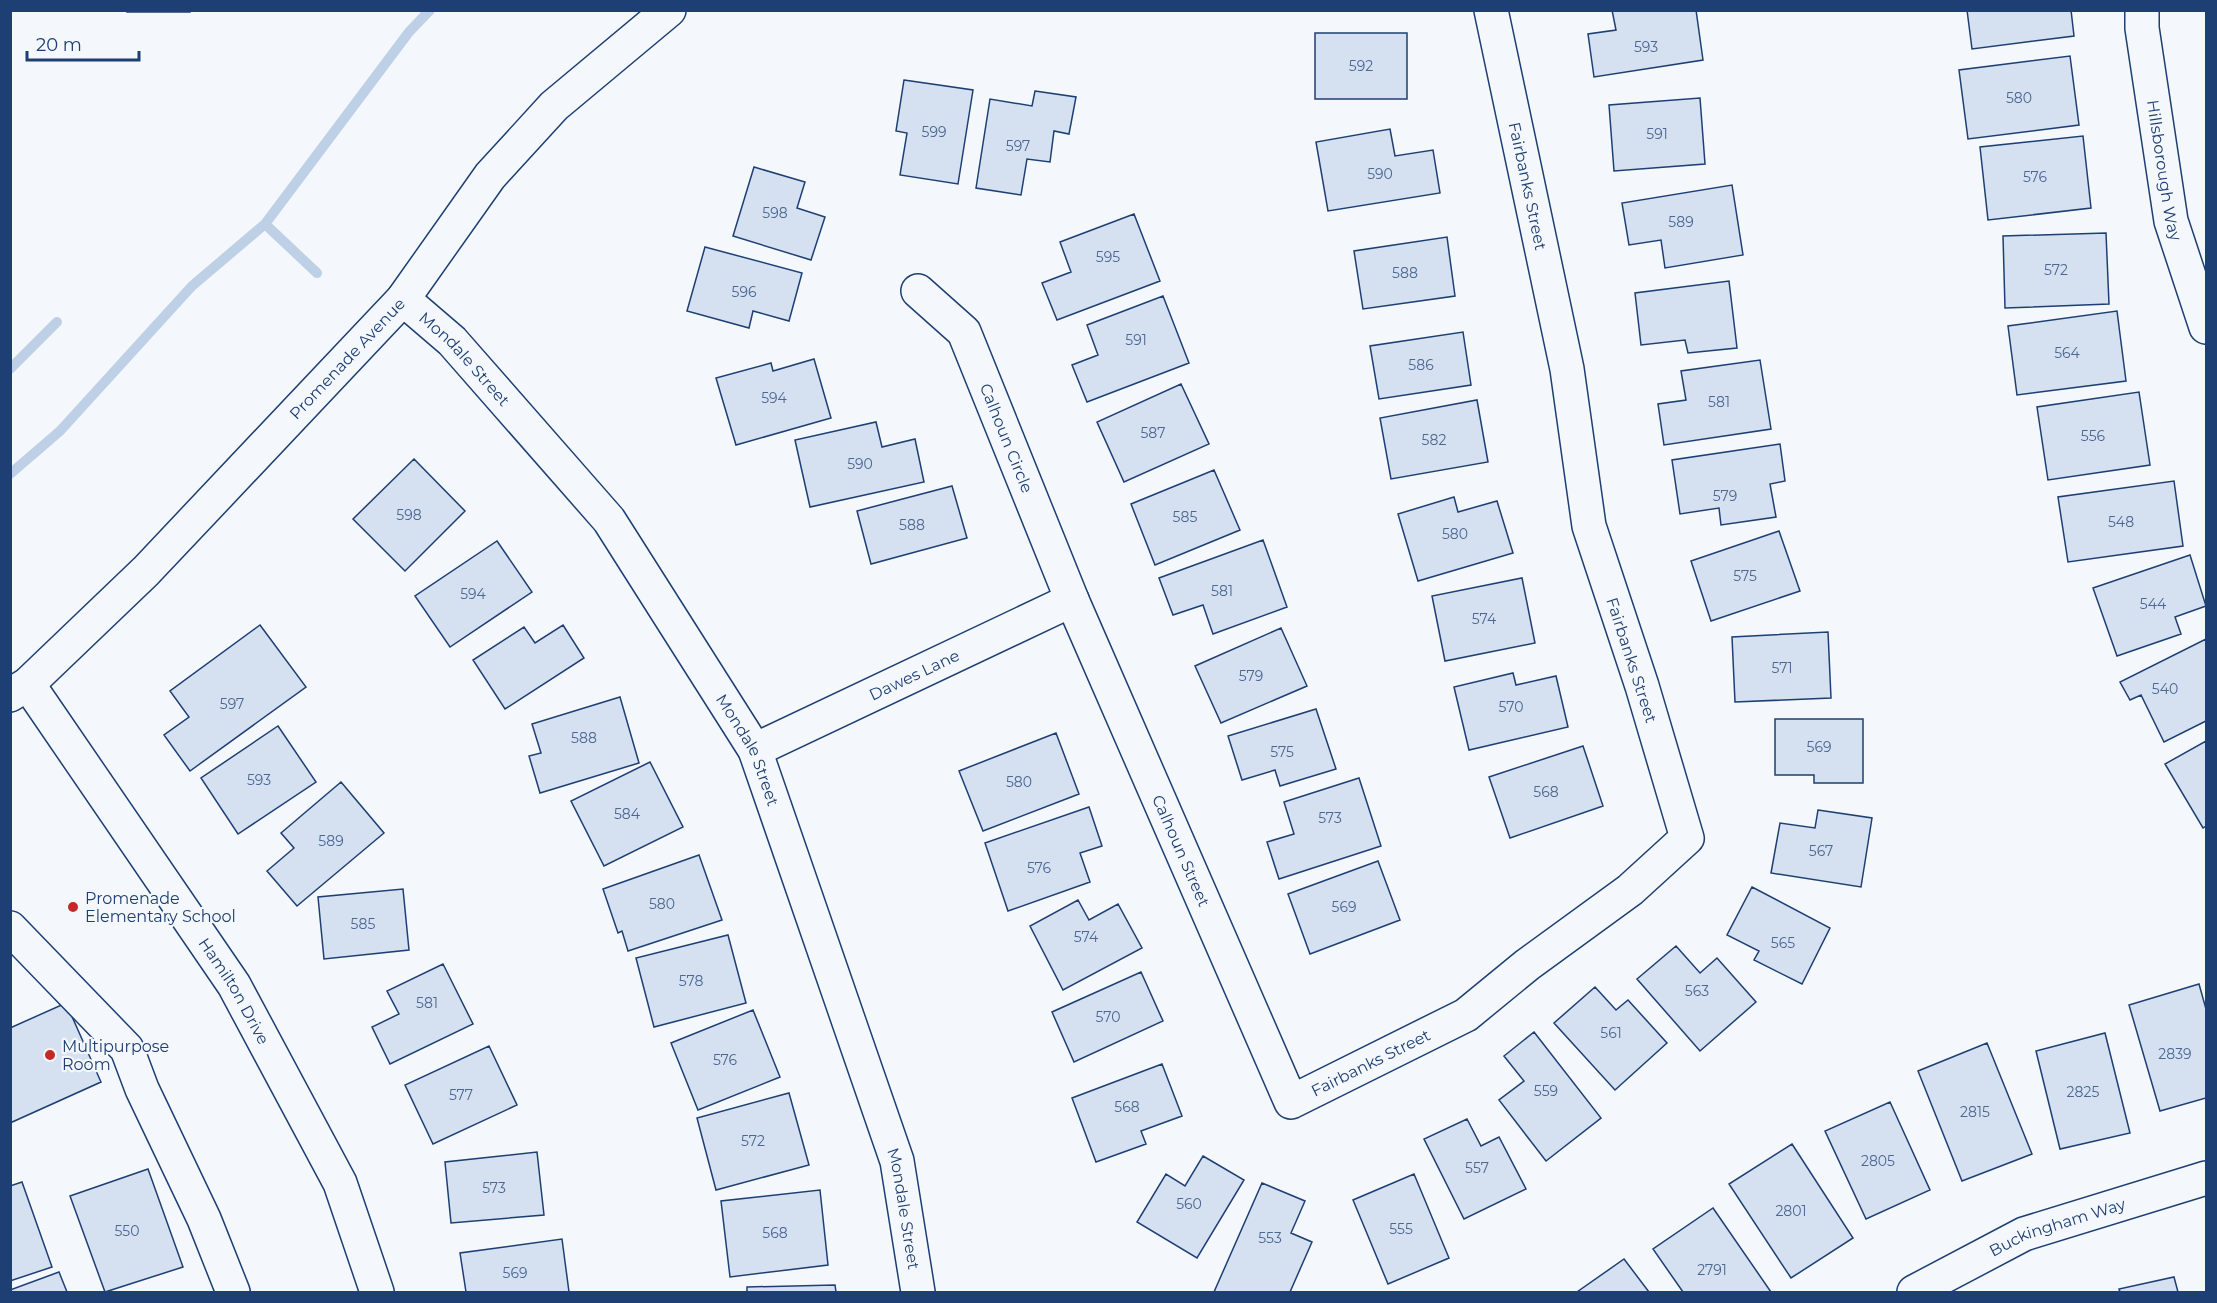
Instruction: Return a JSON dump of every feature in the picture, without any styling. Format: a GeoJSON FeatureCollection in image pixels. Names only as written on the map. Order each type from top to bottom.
{"type":"FeatureCollection","features":[{"type":"Feature","properties":{"kind":"street","name":"Promenade Avenue"},"geometry":{"type":"LineString","coordinates":[[19,689],[146,571],[403,299],[490,176],[554,106],[669,10]]}},
{"type":"Feature","properties":{"kind":"street","name":"Fairbanks Street"},"geometry":{"type":"LineString","coordinates":[[1291,1102],[1466,1015],[1527,965],[1630,890],[1687,838],[1642,686],[1589,526],[1567,369],[1491,10]]}},
{"type":"Feature","properties":{"kind":"street","name":"Hillsborough Way"},"geometry":{"type":"LineString","coordinates":[[2142,10],[2142,28],[2171,221],[2206,327]]}},
{"type":"Feature","properties":{"kind":"street","name":"Calhoun Circle"},"geometry":{"type":"LineString","coordinates":[[918,291],[964,332],[1072,600]]}},
{"type":"Feature","properties":{"kind":"street","name":"Mondale Street"},"geometry":{"type":"LineString","coordinates":[[403,299],[452,341],[609,520],[755,750],[897,1161],[918,1293]]}},
{"type":"Feature","properties":{"kind":"street","name":"Calhoun Street"},"geometry":{"type":"LineString","coordinates":[[1072,600],[1291,1102]]}},
{"type":"Feature","properties":{"kind":"street","name":"Dawes Lane"},"geometry":{"type":"LineString","coordinates":[[755,750],[1072,600]]}},
{"type":"Feature","properties":{"kind":"street","name":"Hamilton Drive"},"geometry":{"type":"LineString","coordinates":[[19,689],[234,985],[340,1184],[377,1293]]}},
{"type":"Feature","properties":{"kind":"street"},"geometry":{"type":"LineString","coordinates":[[10,928],[127,1049],[142,1089],[204,1220],[233,1293]]}},
{"type":"Feature","properties":{"kind":"street","name":"Buckingham Way"},"geometry":{"type":"LineString","coordinates":[[1914,1293],[2024,1234],[2206,1178]]}},
{"type":"Feature","properties":{"kind":"building"},"geometry":{"type":"Polygon","coordinates":[[[127,10],[190,10],[190,12],[127,12],[127,10]]]}},
{"type":"Feature","properties":{"kind":"building"},"geometry":{"type":"Polygon","coordinates":[[[1612,10],[1696,10],[1703,60],[1594,77],[1588,34],[1616,30],[1612,10]]]}},
{"type":"Feature","properties":{"kind":"building"},"geometry":{"type":"Polygon","coordinates":[[[1967,10],[2071,10],[2074,36],[1972,49],[1967,10]]]}},
{"type":"Feature","properties":{"kind":"building"},"geometry":{"type":"Polygon","coordinates":[[[1315,33],[1407,33],[1407,99],[1315,99],[1315,33]]]}},
{"type":"Feature","properties":{"kind":"building"},"geometry":{"type":"Polygon","coordinates":[[[2070,56],[2079,125],[1968,139],[1959,70],[2070,56]]]}},
{"type":"Feature","properties":{"kind":"building"},"geometry":{"type":"Polygon","coordinates":[[[904,80],[973,90],[958,184],[900,175],[907,133],[896,131],[904,80]]]}},
{"type":"Feature","properties":{"kind":"building"},"geometry":{"type":"Polygon","coordinates":[[[1035,91],[1076,97],[1069,134],[1054,131],[1050,162],[1027,159],[1021,195],[976,188],[990,99],[1032,106],[1035,91]]]}},
{"type":"Feature","properties":{"kind":"building"},"geometry":{"type":"Polygon","coordinates":[[[1700,98],[1705,164],[1614,171],[1609,105],[1700,98]]]}},
{"type":"Feature","properties":{"kind":"building"},"geometry":{"type":"Polygon","coordinates":[[[1390,129],[1395,156],[1433,150],[1440,193],[1328,211],[1316,142],[1390,129]]]}},
{"type":"Feature","properties":{"kind":"building"},"geometry":{"type":"Polygon","coordinates":[[[2083,136],[2091,208],[1988,220],[1980,147],[2083,136]]]}},
{"type":"Feature","properties":{"kind":"building"},"geometry":{"type":"Polygon","coordinates":[[[754,167],[805,182],[797,208],[825,217],[811,260],[733,236],[754,167]]]}},
{"type":"Feature","properties":{"kind":"building"},"geometry":{"type":"Polygon","coordinates":[[[1732,185],[1743,255],[1665,268],[1661,240],[1629,245],[1622,203],[1732,185]]]}},
{"type":"Feature","properties":{"kind":"building"},"geometry":{"type":"Polygon","coordinates":[[[1134,214],[1160,281],[1057,320],[1042,283],[1071,272],[1060,242],[1134,214]]]}},
{"type":"Feature","properties":{"kind":"building"},"geometry":{"type":"Polygon","coordinates":[[[2106,233],[2109,304],[2005,308],[2003,236],[2106,233]]]}},
{"type":"Feature","properties":{"kind":"building"},"geometry":{"type":"Polygon","coordinates":[[[1447,237],[1455,296],[1363,309],[1354,251],[1447,237]]]}},
{"type":"Feature","properties":{"kind":"building"},"geometry":{"type":"Polygon","coordinates":[[[705,247],[802,273],[789,321],[753,311],[749,328],[687,311],[705,247]]]}},
{"type":"Feature","properties":{"kind":"building"},"geometry":{"type":"Polygon","coordinates":[[[1729,281],[1737,348],[1688,353],[1685,340],[1641,345],[1635,293],[1729,281]]]}},
{"type":"Feature","properties":{"kind":"building"},"geometry":{"type":"Polygon","coordinates":[[[1163,296],[1189,363],[1087,402],[1072,365],[1098,355],[1087,325],[1163,296]]]}},
{"type":"Feature","properties":{"kind":"building"},"geometry":{"type":"Polygon","coordinates":[[[2117,311],[2126,381],[2017,395],[2008,326],[2117,311]]]}},
{"type":"Feature","properties":{"kind":"building"},"geometry":{"type":"Polygon","coordinates":[[[1463,332],[1471,385],[1379,399],[1370,346],[1463,332]]]}},
{"type":"Feature","properties":{"kind":"building"},"geometry":{"type":"Polygon","coordinates":[[[814,359],[831,418],[736,445],[716,378],[771,363],[773,371],[814,359]]]}},
{"type":"Feature","properties":{"kind":"building"},"geometry":{"type":"Polygon","coordinates":[[[1760,360],[1771,429],[1664,445],[1658,404],[1686,400],[1681,371],[1760,360]]]}},
{"type":"Feature","properties":{"kind":"building"},"geometry":{"type":"Polygon","coordinates":[[[1181,384],[1209,444],[1124,482],[1097,422],[1181,384]]]}},
{"type":"Feature","properties":{"kind":"building"},"geometry":{"type":"Polygon","coordinates":[[[2139,392],[2150,465],[2048,480],[2037,407],[2139,392]]]}},
{"type":"Feature","properties":{"kind":"building"},"geometry":{"type":"Polygon","coordinates":[[[1477,400],[1488,462],[1391,479],[1380,418],[1477,400]]]}},
{"type":"Feature","properties":{"kind":"building"},"geometry":{"type":"Polygon","coordinates":[[[876,422],[882,447],[915,439],[924,482],[810,507],[795,440],[876,422]]]}},
{"type":"Feature","properties":{"kind":"building"},"geometry":{"type":"Polygon","coordinates":[[[1780,444],[1785,481],[1770,484],[1776,517],[1721,525],[1719,508],[1680,514],[1672,460],[1780,444]]]}},
{"type":"Feature","properties":{"kind":"building"},"geometry":{"type":"Polygon","coordinates":[[[414,459],[465,511],[405,571],[353,519],[414,459]]]}},
{"type":"Feature","properties":{"kind":"building"},"geometry":{"type":"Polygon","coordinates":[[[1214,470],[1240,530],[1155,565],[1131,504],[1214,470]]]}},
{"type":"Feature","properties":{"kind":"building"},"geometry":{"type":"Polygon","coordinates":[[[2174,481],[2183,546],[2068,562],[2058,497],[2174,481]]]}},
{"type":"Feature","properties":{"kind":"building"},"geometry":{"type":"Polygon","coordinates":[[[952,486],[967,538],[871,564],[857,511],[952,486]]]}},
{"type":"Feature","properties":{"kind":"building"},"geometry":{"type":"Polygon","coordinates":[[[1454,497],[1458,512],[1497,501],[1513,553],[1418,581],[1398,514],[1454,497]]]}},
{"type":"Feature","properties":{"kind":"building"},"geometry":{"type":"Polygon","coordinates":[[[1779,531],[1800,591],[1711,621],[1691,561],[1779,531]]]}},
{"type":"Feature","properties":{"kind":"building"},"geometry":{"type":"Polygon","coordinates":[[[1263,540],[1287,607],[1213,634],[1203,605],[1173,615],[1159,578],[1263,540]]]}},
{"type":"Feature","properties":{"kind":"building"},"geometry":{"type":"Polygon","coordinates":[[[497,541],[532,592],[450,647],[415,596],[497,541]]]}},
{"type":"Feature","properties":{"kind":"building"},"geometry":{"type":"Polygon","coordinates":[[[2190,555],[2206,606],[2175,617],[2181,634],[2117,656],[2093,588],[2190,555]]]}},
{"type":"Feature","properties":{"kind":"building"},"geometry":{"type":"Polygon","coordinates":[[[1522,578],[1535,643],[1445,661],[1432,596],[1522,578]]]}},
{"type":"Feature","properties":{"kind":"building"},"geometry":{"type":"Polygon","coordinates":[[[260,625],[306,687],[190,771],[164,735],[189,717],[170,691],[260,625]]]}},
{"type":"Feature","properties":{"kind":"building"},"geometry":{"type":"Polygon","coordinates":[[[563,625],[584,658],[505,709],[473,660],[524,627],[535,643],[563,625]]]}},
{"type":"Feature","properties":{"kind":"building"},"geometry":{"type":"Polygon","coordinates":[[[1281,628],[1307,686],[1221,723],[1195,666],[1281,628]]]}},
{"type":"Feature","properties":{"kind":"building"},"geometry":{"type":"Polygon","coordinates":[[[1828,632],[1831,698],[1735,702],[1732,637],[1828,632]]]}},
{"type":"Feature","properties":{"kind":"building"},"geometry":{"type":"Polygon","coordinates":[[[2206,639],[2206,721],[2164,742],[2141,695],[2130,700],[2120,682],[2206,639]]]}},
{"type":"Feature","properties":{"kind":"building"},"geometry":{"type":"Polygon","coordinates":[[[1513,673],[1516,685],[1556,676],[1568,727],[1469,750],[1454,687],[1513,673]]]}},
{"type":"Feature","properties":{"kind":"building"},"geometry":{"type":"Polygon","coordinates":[[[620,697],[639,763],[540,793],[529,756],[541,753],[532,724],[620,697]]]}},
{"type":"Feature","properties":{"kind":"building"},"geometry":{"type":"Polygon","coordinates":[[[1316,709],[1336,769],[1280,786],[1275,770],[1242,780],[1228,736],[1316,709]]]}},
{"type":"Feature","properties":{"kind":"building"},"geometry":{"type":"Polygon","coordinates":[[[1775,719],[1863,719],[1863,783],[1814,783],[1814,775],[1775,775],[1775,719]]]}},
{"type":"Feature","properties":{"kind":"building"},"geometry":{"type":"Polygon","coordinates":[[[278,726],[316,782],[238,834],[201,778],[278,726]]]}},
{"type":"Feature","properties":{"kind":"building"},"geometry":{"type":"Polygon","coordinates":[[[1056,733],[1079,794],[983,831],[959,771],[1056,733]]]}},
{"type":"Feature","properties":{"kind":"building"},"geometry":{"type":"Polygon","coordinates":[[[2206,741],[2206,826],[2203,828],[2165,764],[2206,741]]]}},
{"type":"Feature","properties":{"kind":"building"},"geometry":{"type":"Polygon","coordinates":[[[1583,746],[1603,806],[1510,838],[1489,777],[1583,746]]]}},
{"type":"Feature","properties":{"kind":"building"},"geometry":{"type":"Polygon","coordinates":[[[650,762],[683,827],[604,866],[571,801],[650,762]]]}},
{"type":"Feature","properties":{"kind":"building"},"geometry":{"type":"Polygon","coordinates":[[[1359,778],[1381,846],[1279,879],[1267,842],[1294,834],[1284,802],[1359,778]]]}},
{"type":"Feature","properties":{"kind":"building"},"geometry":{"type":"Polygon","coordinates":[[[341,782],[384,833],[297,906],[267,871],[294,848],[281,833],[341,782]]]}},
{"type":"Feature","properties":{"kind":"building"},"geometry":{"type":"Polygon","coordinates":[[[1089,807],[1102,846],[1080,853],[1090,882],[1008,911],[985,843],[1089,807]]]}},
{"type":"Feature","properties":{"kind":"building"},"geometry":{"type":"Polygon","coordinates":[[[1818,810],[1872,818],[1861,887],[1771,873],[1780,823],[1815,828],[1818,810]]]}},
{"type":"Feature","properties":{"kind":"building"},"geometry":{"type":"Polygon","coordinates":[[[699,855],[722,920],[628,951],[622,931],[618,933],[603,889],[699,855]]]}},
{"type":"Feature","properties":{"kind":"building"},"geometry":{"type":"Polygon","coordinates":[[[1378,861],[1400,920],[1310,954],[1288,894],[1378,861]]]}},
{"type":"Feature","properties":{"kind":"building"},"geometry":{"type":"Polygon","coordinates":[[[1752,887],[1830,928],[1802,984],[1754,960],[1759,951],[1727,935],[1752,887]]]}},
{"type":"Feature","properties":{"kind":"building"},"geometry":{"type":"Polygon","coordinates":[[[403,889],[409,950],[324,959],[318,897],[403,889]]]}},
{"type":"Feature","properties":{"kind":"building"},"geometry":{"type":"Polygon","coordinates":[[[1078,900],[1089,920],[1118,904],[1142,948],[1063,990],[1030,926],[1078,900]]]}},
{"type":"Feature","properties":{"kind":"building"},"geometry":{"type":"Polygon","coordinates":[[[728,935],[746,1003],[654,1027],[636,958],[728,935]]]}},
{"type":"Feature","properties":{"kind":"building"},"geometry":{"type":"Polygon","coordinates":[[[1676,946],[1700,973],[1717,958],[1756,1002],[1700,1051],[1637,979],[1676,946]]]}},
{"type":"Feature","properties":{"kind":"building"},"geometry":{"type":"Polygon","coordinates":[[[443,964],[473,1024],[390,1064],[372,1027],[399,1014],[387,991],[443,964]]]}},
{"type":"Feature","properties":{"kind":"building"},"geometry":{"type":"Polygon","coordinates":[[[1141,972],[1163,1021],[1074,1062],[1052,1012],[1141,972]]]}},
{"type":"Feature","properties":{"kind":"building"},"geometry":{"type":"Polygon","coordinates":[[[2199,984],[2206,1009],[2206,1098],[2160,1111],[2129,1005],[2199,984]]]}},
{"type":"Feature","properties":{"kind":"building"},"geometry":{"type":"Polygon","coordinates":[[[1595,987],[1616,1010],[1628,1000],[1667,1043],[1615,1090],[1554,1023],[1595,987]]]}},
{"type":"Feature","properties":{"kind":"building","name":"Multipurpose Room"},"geometry":{"type":"Polygon","coordinates":[[[66,1003],[101,1082],[10,1123],[10,1028],[66,1003]]]}},
{"type":"Feature","properties":{"kind":"building"},"geometry":{"type":"Polygon","coordinates":[[[753,1010],[780,1077],[698,1110],[671,1043],[753,1010]]]}},
{"type":"Feature","properties":{"kind":"building"},"geometry":{"type":"Polygon","coordinates":[[[1534,1032],[1601,1118],[1546,1161],[1499,1100],[1524,1081],[1504,1056],[1534,1032]]]}},
{"type":"Feature","properties":{"kind":"building"},"geometry":{"type":"Polygon","coordinates":[[[2105,1033],[2130,1133],[2060,1149],[2036,1051],[2105,1033]]]}},
{"type":"Feature","properties":{"kind":"building"},"geometry":{"type":"Polygon","coordinates":[[[1987,1043],[2032,1154],[1962,1181],[1918,1071],[1987,1043]]]}},
{"type":"Feature","properties":{"kind":"building"},"geometry":{"type":"Polygon","coordinates":[[[489,1046],[517,1105],[433,1144],[405,1085],[489,1046]]]}},
{"type":"Feature","properties":{"kind":"building"},"geometry":{"type":"Polygon","coordinates":[[[1162,1064],[1182,1116],[1141,1131],[1146,1144],[1096,1162],[1072,1098],[1162,1064]]]}},
{"type":"Feature","properties":{"kind":"building"},"geometry":{"type":"Polygon","coordinates":[[[789,1093],[809,1165],[716,1190],[697,1118],[789,1093]]]}},
{"type":"Feature","properties":{"kind":"building"},"geometry":{"type":"Polygon","coordinates":[[[1890,1102],[1930,1190],[1866,1219],[1825,1131],[1890,1102]]]}},
{"type":"Feature","properties":{"kind":"building"},"geometry":{"type":"Polygon","coordinates":[[[1467,1119],[1481,1146],[1499,1137],[1526,1189],[1464,1219],[1424,1139],[1467,1119]]]}},
{"type":"Feature","properties":{"kind":"building"},"geometry":{"type":"Polygon","coordinates":[[[1792,1144],[1853,1238],[1791,1278],[1729,1184],[1792,1144]]]}},
{"type":"Feature","properties":{"kind":"building"},"geometry":{"type":"Polygon","coordinates":[[[537,1152],[544,1215],[451,1223],[445,1162],[537,1152]]]}},
{"type":"Feature","properties":{"kind":"building"},"geometry":{"type":"Polygon","coordinates":[[[1203,1156],[1244,1180],[1197,1258],[1137,1222],[1166,1174],[1185,1186],[1203,1156]]]}},
{"type":"Feature","properties":{"kind":"building"},"geometry":{"type":"Polygon","coordinates":[[[148,1169],[183,1267],[105,1292],[70,1196],[148,1169]]]}},
{"type":"Feature","properties":{"kind":"building"},"geometry":{"type":"Polygon","coordinates":[[[1414,1174],[1449,1258],[1388,1284],[1353,1200],[1414,1174]]]}},
{"type":"Feature","properties":{"kind":"building"},"geometry":{"type":"Polygon","coordinates":[[[22,1182],[52,1267],[10,1281],[10,1186],[22,1182]]]}},
{"type":"Feature","properties":{"kind":"building"},"geometry":{"type":"Polygon","coordinates":[[[1262,1183],[1305,1201],[1291,1233],[1312,1242],[1290,1292],[1214,1292],[1262,1183]]]}},
{"type":"Feature","properties":{"kind":"building"},"geometry":{"type":"Polygon","coordinates":[[[820,1190],[828,1265],[730,1277],[721,1201],[820,1190]]]}},
{"type":"Feature","properties":{"kind":"building"},"geometry":{"type":"Polygon","coordinates":[[[1713,1208],[1771,1292],[1683,1292],[1653,1249],[1713,1208]]]}},
{"type":"Feature","properties":{"kind":"building"},"geometry":{"type":"Polygon","coordinates":[[[562,1239],[569,1292],[466,1292],[460,1253],[562,1239]]]}},
{"type":"Feature","properties":{"kind":"building"},"geometry":{"type":"Polygon","coordinates":[[[1624,1259],[1649,1292],[1577,1292],[1624,1259]]]}},
{"type":"Feature","properties":{"kind":"building"},"geometry":{"type":"Polygon","coordinates":[[[59,1272],[67,1292],[10,1292],[10,1290],[59,1272]]]}},
{"type":"Feature","properties":{"kind":"building"},"geometry":{"type":"Polygon","coordinates":[[[2174,1277],[2178,1292],[2120,1292],[2119,1289],[2174,1277]]]}},
{"type":"Feature","properties":{"kind":"building"},"geometry":{"type":"Polygon","coordinates":[[[835,1285],[836,1292],[747,1292],[747,1287],[835,1285]]]}},
{"type":"Feature","properties":{"kind":"waterway"},"geometry":{"type":"LineString","coordinates":[[265,224],[409,32],[430,10]]}},
{"type":"Feature","properties":{"kind":"waterway"},"geometry":{"type":"LineString","coordinates":[[10,474],[60,431],[192,286],[265,224],[317,273]]}},
{"type":"Feature","properties":{"kind":"waterway"},"geometry":{"type":"LineString","coordinates":[[10,369],[57,322]]}},
{"type":"Feature","properties":{"kind":"place","name":"Promenade Elementary School"},"geometry":{"type":"Point","coordinates":[73,907]}},
{"type":"Feature","properties":{"kind":"place","name":"Multipurpose Room"},"geometry":{"type":"Point","coordinates":[50,1055]}}]}
